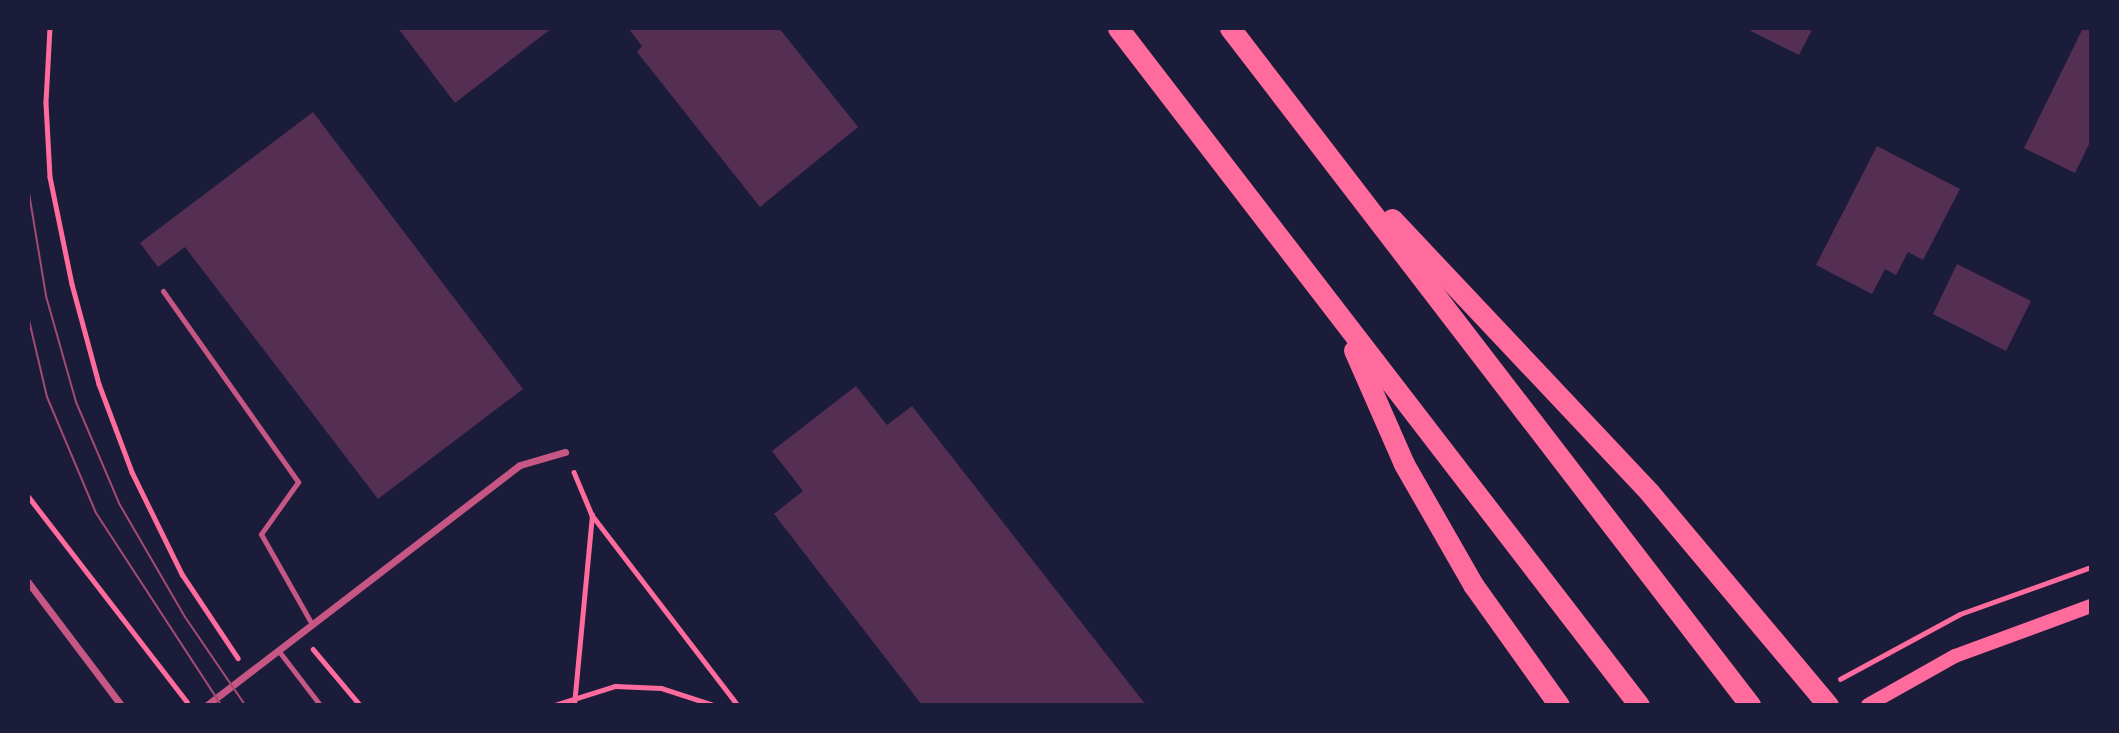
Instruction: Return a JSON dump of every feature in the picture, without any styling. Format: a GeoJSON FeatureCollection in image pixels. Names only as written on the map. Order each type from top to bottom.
{"type":"FeatureCollection","features":[{"type":"Feature","properties":{"kind":"highway"},"geometry":{"type":"LineString","coordinates":[[1118,28],[1639,705]]}},
{"type":"Feature","properties":{"kind":"highway"},"geometry":{"type":"LineString","coordinates":[[1230,28],[1750,705]]}},
{"type":"Feature","properties":{"kind":"highway"},"geometry":{"type":"LineString","coordinates":[[1311,134],[1650,493],[1828,705]]}},
{"type":"Feature","properties":{"kind":"highway"},"geometry":{"type":"LineString","coordinates":[[1340,319],[1404,464],[1474,586],[1559,705]]}},
{"type":"Feature","properties":{"kind":"main road"},"geometry":{"type":"LineString","coordinates":[[1868,705],[1905,683],[1986,643],[2091,606]]}},
{"type":"Feature","properties":{"kind":"street"},"geometry":{"type":"LineString","coordinates":[[207,705],[520,465],[565,452]]}},
{"type":"Feature","properties":{"kind":"street"},"geometry":{"type":"LineString","coordinates":[[28,582],[121,705]]}},
{"type":"Feature","properties":{"kind":"lane"},"geometry":{"type":"LineString","coordinates":[[163,291],[298,482],[261,534],[312,624]]}},
{"type":"Feature","properties":{"kind":"lane"},"geometry":{"type":"LineString","coordinates":[[278,650],[320,705]]}},
{"type":"Feature","properties":{"kind":"path"},"geometry":{"type":"LineString","coordinates":[[50,28],[46,103],[50,177],[72,284],[99,384],[132,472],[182,575],[248,673]]}},
{"type":"Feature","properties":{"kind":"path"},"geometry":{"type":"LineString","coordinates":[[565,452],[592,516],[738,705]]}},
{"type":"Feature","properties":{"kind":"path"},"geometry":{"type":"LineString","coordinates":[[28,496],[189,705]]}},
{"type":"Feature","properties":{"kind":"path"},"geometry":{"type":"LineString","coordinates":[[574,705],[592,516]]}},
{"type":"Feature","properties":{"kind":"path"},"geometry":{"type":"LineString","coordinates":[[1882,653],[1995,600],[2091,567]]}},
{"type":"Feature","properties":{"kind":"path"},"geometry":{"type":"LineString","coordinates":[[300,634],[360,705]]}},
{"type":"Feature","properties":{"kind":"path"},"geometry":{"type":"LineString","coordinates":[[555,705],[615,686],[660,688],[714,705]]}},
{"type":"Feature","properties":{"kind":"building"},"geometry":{"type":"Polygon","coordinates":[[[398,28],[552,28],[455,103],[398,28]]]}},
{"type":"Feature","properties":{"kind":"building"},"geometry":{"type":"Polygon","coordinates":[[[628,28],[779,28],[858,127],[760,207],[637,52],[642,46],[628,28]]]}},
{"type":"Feature","properties":{"kind":"building"},"geometry":{"type":"Polygon","coordinates":[[[1745,28],[1813,28],[1799,55],[1745,28]]]}},
{"type":"Feature","properties":{"kind":"building"},"geometry":{"type":"Polygon","coordinates":[[[2083,28],[2091,28],[2091,140],[2075,173],[2024,148],[2083,28]]]}},
{"type":"Feature","properties":{"kind":"building"},"geometry":{"type":"Polygon","coordinates":[[[313,112],[523,389],[378,499],[185,247],[158,267],[140,243],[313,112]]]}},
{"type":"Feature","properties":{"kind":"building"},"geometry":{"type":"Polygon","coordinates":[[[1877,146],[1960,189],[1923,260],[1908,252],[1896,275],[1885,269],[1872,294],[1816,265],[1877,146]]]}},
{"type":"Feature","properties":{"kind":"building"},"geometry":{"type":"Polygon","coordinates":[[[1957,264],[2031,301],[2006,351],[1933,314],[1957,264]]]}},
{"type":"Feature","properties":{"kind":"building"},"geometry":{"type":"Polygon","coordinates":[[[856,386],[887,425],[912,406],[1146,705],[922,705],[774,514],[803,491],[772,451],[856,386]]]}},
{"type":"Feature","properties":{"kind":"tram line"},"geometry":{"type":"LineString","coordinates":[[28,187],[46,296],[76,402],[120,505],[185,617],[245,705]]}},
{"type":"Feature","properties":{"kind":"tram line"},"geometry":{"type":"LineString","coordinates":[[28,316],[47,397],[96,513],[221,705]]}}]}
